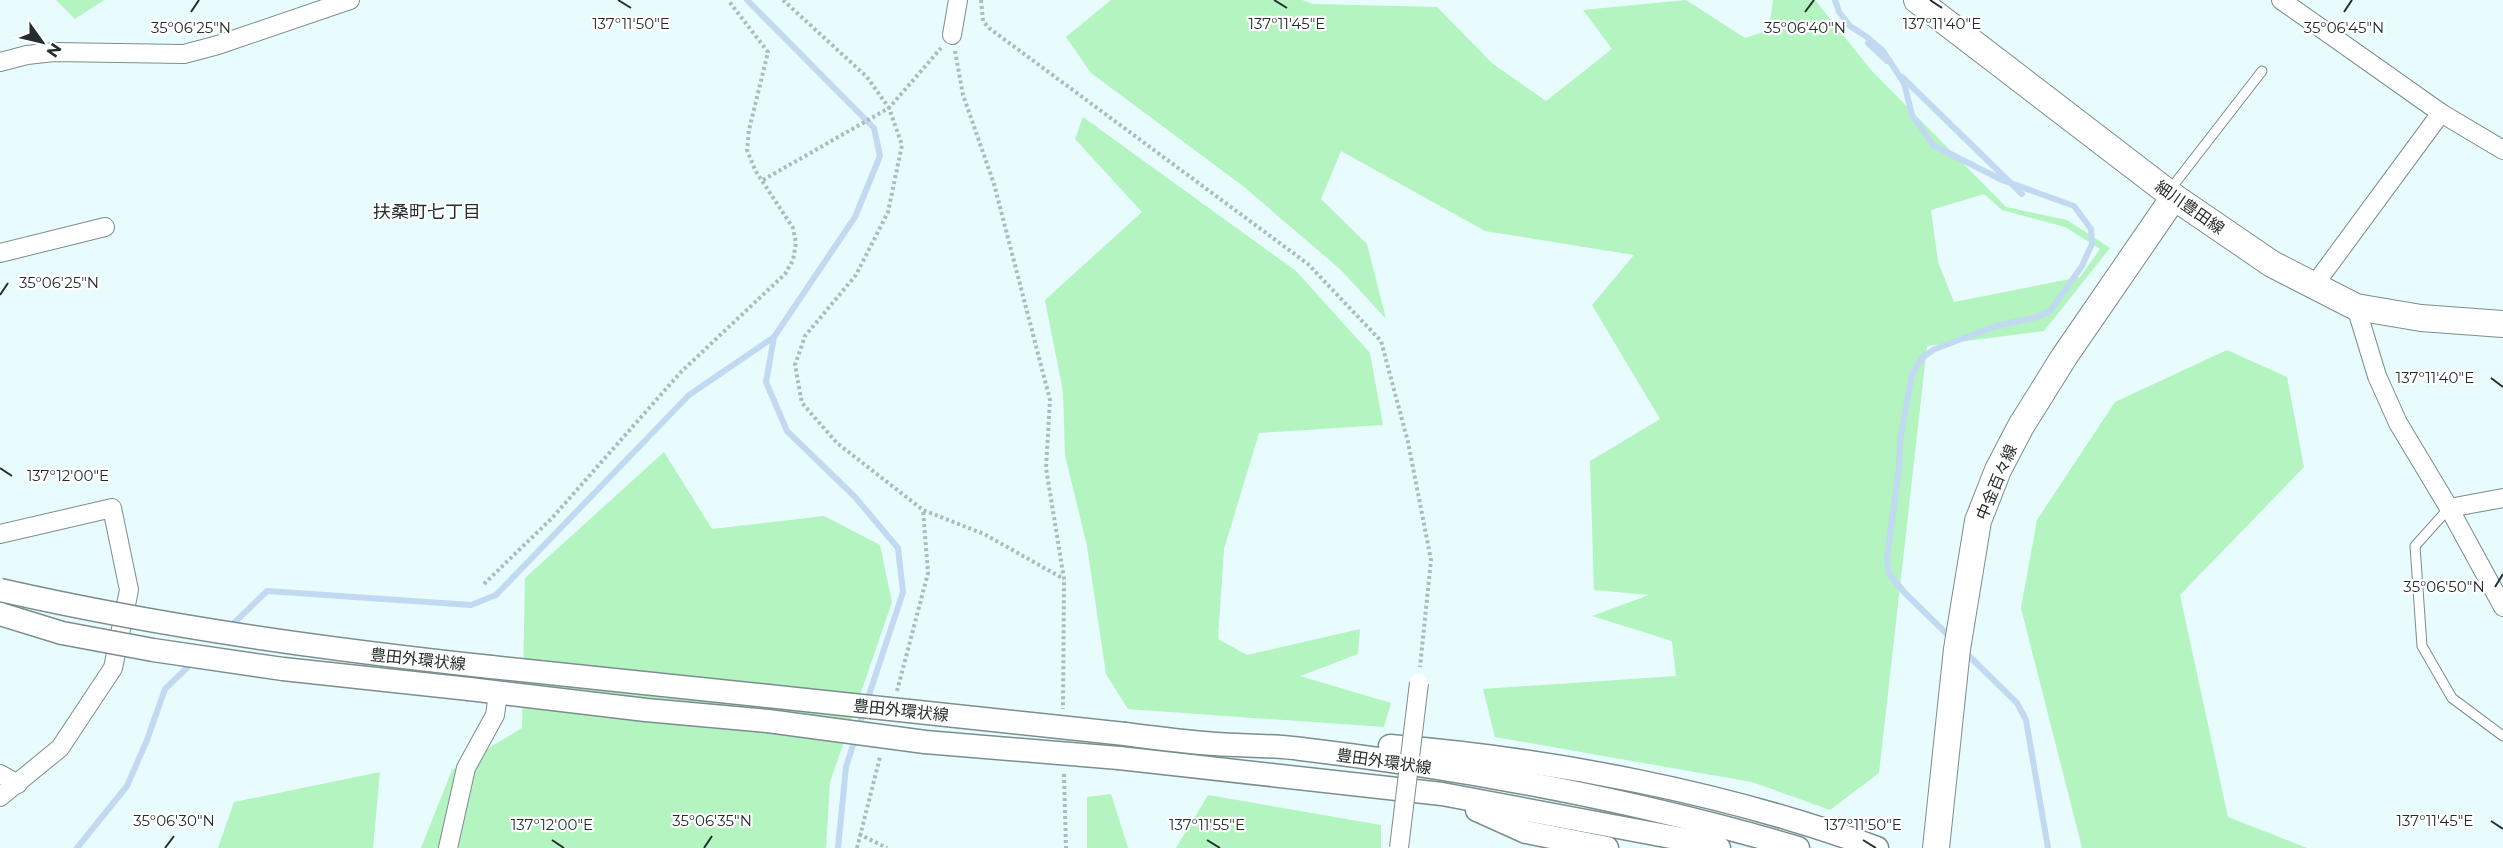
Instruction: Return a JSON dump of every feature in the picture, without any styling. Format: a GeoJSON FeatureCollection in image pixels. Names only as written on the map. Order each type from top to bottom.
{"type":"FeatureCollection","features":[{"type":"Feature","properties":{"kind":"main road","name":"細川豊田線"},"geometry":{"type":"LineString","coordinates":[[1917,0],[2171,195],[2272,264],[2356,308],[2421,318],[2503,324]]}},
{"type":"Feature","properties":{"kind":"main road","name":"中金百々線"},"geometry":{"type":"LineString","coordinates":[[1936,848],[1957,649],[1978,521],[1998,470],[2021,426],[2171,195]]}},
{"type":"Feature","properties":{"kind":"street"},"geometry":{"type":"LineString","coordinates":[[0,62],[27,55],[54,52],[184,54],[237,39],[350,0]]}},
{"type":"Feature","properties":{"kind":"street"},"geometry":{"type":"LineString","coordinates":[[952,35],[958,0]]}},
{"type":"Feature","properties":{"kind":"street"},"geometry":{"type":"LineString","coordinates":[[2281,0],[2441,113],[2503,150]]}},
{"type":"Feature","properties":{"kind":"street"},"geometry":{"type":"LineString","coordinates":[[2314,285],[2441,113]]}},
{"type":"Feature","properties":{"kind":"street"},"geometry":{"type":"LineString","coordinates":[[0,253],[105,227]]}},
{"type":"Feature","properties":{"kind":"street"},"geometry":{"type":"LineString","coordinates":[[2356,308],[2377,376],[2398,423],[2449,508],[2503,607]]}},
{"type":"Feature","properties":{"kind":"street"},"geometry":{"type":"LineString","coordinates":[[2449,508],[2503,498]]}},
{"type":"Feature","properties":{"kind":"street"},"geometry":{"type":"LineString","coordinates":[[0,534],[112,508],[129,590],[113,668],[60,748],[18,784],[0,796]]}},
{"type":"Feature","properties":{"kind":"street","name":"豊田外環状線"},"geometry":{"type":"LineString","coordinates":[[0,590],[98,612],[272,642],[1212,744],[1299,748],[1443,770],[1646,808],[1733,829],[1798,848]]}},
{"type":"Feature","properties":{"kind":"street","name":"豊田外環状線"},"geometry":{"type":"LineString","coordinates":[[0,614],[62,633],[153,650],[284,669],[646,710],[768,721],[925,742],[1119,758],[1442,794],[1698,842],[1719,848]]}},
{"type":"Feature","properties":{"kind":"street"},"geometry":{"type":"LineString","coordinates":[[1399,848],[1419,683]]}},
{"type":"Feature","properties":{"kind":"street"},"geometry":{"type":"LineString","coordinates":[[448,848],[466,768],[495,715],[498,694]]}},
{"type":"Feature","properties":{"kind":"street"},"geometry":{"type":"LineString","coordinates":[[1299,748],[1387,746],[1474,753],[1553,766],[1717,799],[1841,835],[1877,848]]}},
{"type":"Feature","properties":{"kind":"street"},"geometry":{"type":"LineString","coordinates":[[0,774],[18,784]]}},
{"type":"Feature","properties":{"kind":"street"},"geometry":{"type":"LineString","coordinates":[[1442,794],[1526,832],[1607,848]]}},
{"type":"Feature","properties":{"kind":"lane"},"geometry":{"type":"LineString","coordinates":[[2171,195],[2262,71]]}},
{"type":"Feature","properties":{"kind":"lane"},"geometry":{"type":"LineString","coordinates":[[2449,508],[2415,546],[2421,646],[2452,698],[2503,736]]}},
{"type":"Feature","properties":{"kind":"path"},"geometry":{"type":"LineString","coordinates":[[484,584],[552,518],[681,372],[785,274],[793,260],[796,243],[793,228],[764,180],[755,170],[747,150],[749,130],[768,52],[757,34],[728,0]]}},
{"type":"Feature","properties":{"kind":"path"},"geometry":{"type":"LineString","coordinates":[[783,0],[867,77],[889,108],[902,145],[888,212],[856,275],[804,336],[795,365],[802,403],[837,443],[923,510],[984,534],[1065,579]]}},
{"type":"Feature","properties":{"kind":"path"},"geometry":{"type":"LineString","coordinates":[[981,0],[983,21],[989,28],[1308,264],[1381,341],[1408,442],[1431,560],[1419,683]]}},
{"type":"Feature","properties":{"kind":"path"},"geometry":{"type":"LineString","coordinates":[[764,180],[889,108],[952,35]]}},
{"type":"Feature","properties":{"kind":"path"},"geometry":{"type":"LineString","coordinates":[[952,35],[963,94],[994,183],[1050,400],[1046,468],[1065,579],[1063,710]]}},
{"type":"Feature","properties":{"kind":"path"},"geometry":{"type":"LineString","coordinates":[[896,695],[928,573],[923,510]]}},
{"type":"Feature","properties":{"kind":"path"},"geometry":{"type":"LineString","coordinates":[[857,848],[882,750]]}},
{"type":"Feature","properties":{"kind":"path"},"geometry":{"type":"LineString","coordinates":[[1064,768],[1066,848]]}},
{"type":"Feature","properties":{"kind":"path"},"geometry":{"type":"LineString","coordinates":[[859,834],[886,848]]}},
{"type":"Feature","properties":{"kind":"green space"},"geometry":{"type":"Polygon","coordinates":[[[56,0],[104,0],[75,19],[56,0]]]}},
{"type":"Feature","properties":{"kind":"green space"},"geometry":{"type":"Polygon","coordinates":[[[1111,0],[1302,0],[1313,4],[1437,7],[1493,64],[1546,101],[1612,49],[1583,10],[1686,0],[1745,38],[1769,30],[1773,0],[1815,0],[1871,70],[2006,207],[2067,220],[2110,248],[2044,331],[1927,346],[1879,773],[1830,810],[1752,782],[1495,737],[1483,689],[1676,676],[1672,641],[1592,616],[1649,595],[1594,590],[1590,461],[1660,419],[1592,305],[1634,255],[1485,231],[1341,151],[1321,199],[1367,244],[1386,319],[1341,270],[1243,186],[1091,73],[1066,37],[1111,0]],[[1984,194],[1931,210],[1938,262],[1954,302],[2080,277],[2100,249],[2065,227],[2002,210],[1984,194]]]}},
{"type":"Feature","properties":{"kind":"green space"},"geometry":{"type":"Polygon","coordinates":[[[1083,117],[1296,271],[1370,353],[1383,425],[1259,433],[1224,549],[1218,639],[1247,655],[1360,629],[1358,654],[1300,676],[1391,703],[1384,727],[1128,709],[1106,674],[1087,546],[1065,455],[1063,392],[1045,300],[1142,212],[1075,139],[1083,117]]]}},
{"type":"Feature","properties":{"kind":"green space"},"geometry":{"type":"Polygon","coordinates":[[[2227,350],[2287,377],[2304,467],[2180,595],[2228,817],[2307,848],[2082,848],[2021,608],[2037,520],[2115,402],[2227,350]]]}},
{"type":"Feature","properties":{"kind":"green space"},"geometry":{"type":"Polygon","coordinates":[[[664,452],[712,529],[824,516],[880,545],[892,602],[830,782],[826,848],[421,848],[452,770],[522,728],[525,578],[664,452]]]}},
{"type":"Feature","properties":{"kind":"green space"},"geometry":{"type":"Polygon","coordinates":[[[380,772],[373,848],[218,848],[234,802],[380,772]]]}},
{"type":"Feature","properties":{"kind":"green space"},"geometry":{"type":"Polygon","coordinates":[[[1111,794],[1128,848],[1087,848],[1087,797],[1111,794]]]}},
{"type":"Feature","properties":{"kind":"green space"},"geometry":{"type":"Polygon","coordinates":[[[1208,795],[1381,825],[1381,848],[1176,848],[1208,795]]]}},
{"type":"Feature","properties":{"kind":"waterway"},"geometry":{"type":"LineString","coordinates":[[747,0],[874,128],[880,156],[855,217],[774,337],[766,382],[787,431],[855,497],[898,548],[903,592],[867,701]]}},
{"type":"Feature","properties":{"kind":"waterway"},"geometry":{"type":"LineString","coordinates":[[1835,0],[1839,12],[1850,26],[1883,51],[1904,83],[1912,115],[1933,145],[2002,180],[2074,206],[2091,229],[2092,244],[2082,266],[2050,311],[2037,317],[1996,326],[1935,349],[1923,357],[1912,374],[1900,441],[1899,467],[1887,558],[1889,574],[1952,639]]}},
{"type":"Feature","properties":{"kind":"waterway"},"geometry":{"type":"LineString","coordinates":[[1868,43],[1887,61]]}},
{"type":"Feature","properties":{"kind":"waterway"},"geometry":{"type":"LineString","coordinates":[[1902,77],[2022,194]]}},
{"type":"Feature","properties":{"kind":"waterway"},"geometry":{"type":"LineString","coordinates":[[230,627],[267,591],[471,605],[496,595],[689,395],[774,337]]}},
{"type":"Feature","properties":{"kind":"waterway"},"geometry":{"type":"LineString","coordinates":[[1963,650],[2017,703],[2026,720],[2048,848]]}},
{"type":"Feature","properties":{"kind":"waterway"},"geometry":{"type":"LineString","coordinates":[[77,848],[127,786],[147,740],[165,689],[194,661]]}},
{"type":"Feature","properties":{"kind":"waterway"},"geometry":{"type":"LineString","coordinates":[[838,848],[846,767],[864,711]]}},
{"type":"Feature","properties":{"kind":"district","name":"扶桑町七丁目"},"geometry":{"type":"Point","coordinates":[427,212]}}]}
